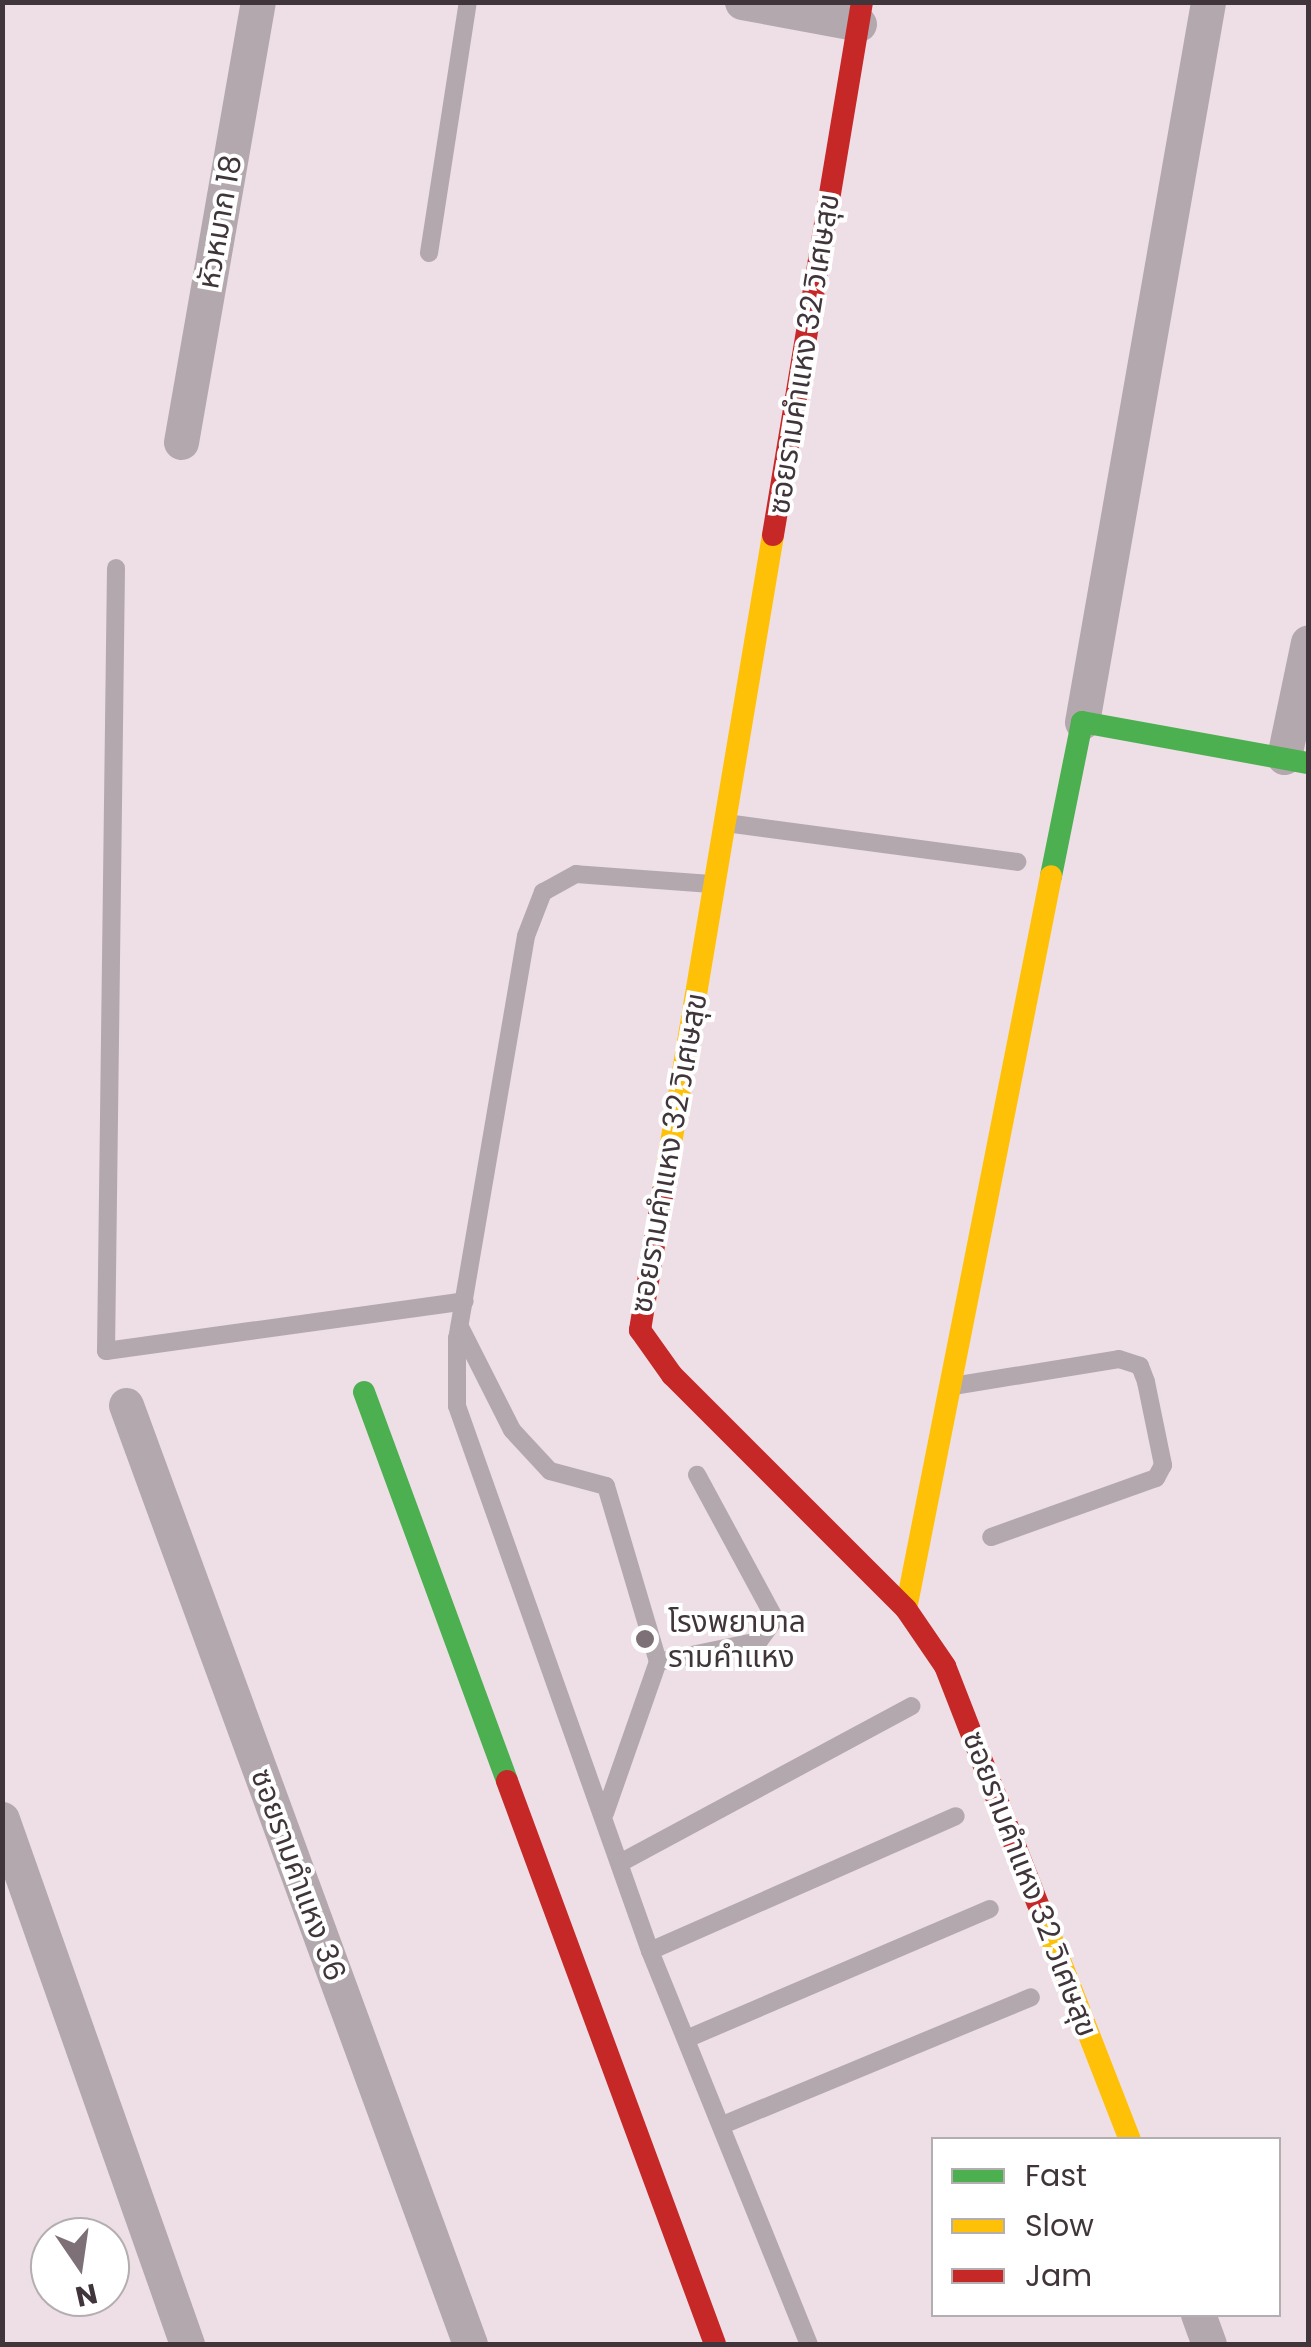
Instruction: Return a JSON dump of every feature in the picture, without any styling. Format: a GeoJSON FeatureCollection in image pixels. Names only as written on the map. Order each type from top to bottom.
{"type":"FeatureCollection","features":[{"type":"Feature","properties":{"kind":"street","name":"หัวหมาก 18"},"geometry":{"type":"LineString","coordinates":[[182,442],[258,2]]}},
{"type":"Feature","properties":{"kind":"street"},"geometry":{"type":"LineString","coordinates":[[742,2],[861,13]]}},
{"type":"Feature","properties":{"kind":"street"},"geometry":{"type":"LineString","coordinates":[[906,1609],[1082,722],[1208,2]]}},
{"type":"Feature","properties":{"kind":"street","name":"ซอยรามคำแหง 32 วิเศษสุข"},"geometry":{"type":"LineString","coordinates":[[861,13],[640,1330],[672,1375],[906,1609],[945,1666],[1129,2137]]}},
{"type":"Feature","properties":{"kind":"street"},"geometry":{"type":"LineString","coordinates":[[1082,722],[1296,760],[1308,642]]}},
{"type":"Feature","properties":{"kind":"street"},"geometry":{"type":"LineString","coordinates":[[364,1392],[715,2344]]}},
{"type":"Feature","properties":{"kind":"street","name":"ซอยรามคำแหง 36"},"geometry":{"type":"LineString","coordinates":[[126,1405],[470,2344]]}},
{"type":"Feature","properties":{"kind":"street"},"geometry":{"type":"LineString","coordinates":[[2,1818],[187,2344]]}},
{"type":"Feature","properties":{"kind":"street"},"geometry":{"type":"LineString","coordinates":[[1199,2317],[1210,2344]]}},
{"type":"Feature","properties":{"kind":"lane"},"geometry":{"type":"LineString","coordinates":[[428,253],[468,2]]}},
{"type":"Feature","properties":{"kind":"lane"},"geometry":{"type":"LineString","coordinates":[[116,568],[106,1351],[465,1301]]}},
{"type":"Feature","properties":{"kind":"lane"},"geometry":{"type":"LineString","coordinates":[[726,823],[1018,862]]}},
{"type":"Feature","properties":{"kind":"lane"},"geometry":{"type":"LineString","coordinates":[[716,885],[576,874],[542,892],[526,936],[460,1327],[457,1406],[605,1813],[650,1952],[691,2037],[809,2344]]}},
{"type":"Feature","properties":{"kind":"lane"},"geometry":{"type":"LineString","coordinates":[[460,1327],[512,1430],[550,1472],[606,1486],[658,1662],[605,1813]]}},
{"type":"Feature","properties":{"kind":"lane"},"geometry":{"type":"LineString","coordinates":[[952,1386],[1118,1359],[1140,1366],[1146,1382],[1162,1465],[1156,1478],[991,1536]]}},
{"type":"Feature","properties":{"kind":"lane"},"geometry":{"type":"LineString","coordinates":[[658,1662],[759,1641],[775,1620],[697,1475]]}},
{"type":"Feature","properties":{"kind":"lane"},"geometry":{"type":"LineString","coordinates":[[620,1863],[911,1706]]}},
{"type":"Feature","properties":{"kind":"lane"},"geometry":{"type":"LineString","coordinates":[[650,1952],[956,1816]]}},
{"type":"Feature","properties":{"kind":"lane"},"geometry":{"type":"LineString","coordinates":[[691,2037],[990,1908]]}},
{"type":"Feature","properties":{"kind":"lane"},"geometry":{"type":"LineString","coordinates":[[726,2124],[1032,1997]]}},
{"type":"Feature","properties":{"kind":"traffic: fast"},"geometry":{"type":"LineString","coordinates":[[1051,876],[1082,722],[1308,763]]}},
{"type":"Feature","properties":{"kind":"traffic: fast"},"geometry":{"type":"LineString","coordinates":[[364,1392],[507,1781]]}},
{"type":"Feature","properties":{"kind":"traffic: slow"},"geometry":{"type":"LineString","coordinates":[[663,1191],[773,535]]}},
{"type":"Feature","properties":{"kind":"traffic: slow"},"geometry":{"type":"LineString","coordinates":[[906,1609],[1051,876]]}},
{"type":"Feature","properties":{"kind":"traffic: slow"},"geometry":{"type":"LineString","coordinates":[[1038,1904],[1129,2137]]}},
{"type":"Feature","properties":{"kind":"traffic: jam"},"geometry":{"type":"LineString","coordinates":[[773,535],[862,2]]}},
{"type":"Feature","properties":{"kind":"traffic: jam"},"geometry":{"type":"LineString","coordinates":[[663,1191],[640,1330],[672,1375],[906,1609],[945,1666],[1038,1904]]}},
{"type":"Feature","properties":{"kind":"traffic: jam"},"geometry":{"type":"LineString","coordinates":[[507,1781],[715,2344]]}},
{"type":"Feature","properties":{"kind":"place","name":"โรงพยาบาล รามคำแหง"},"geometry":{"type":"Point","coordinates":[645,1639]}}]}
